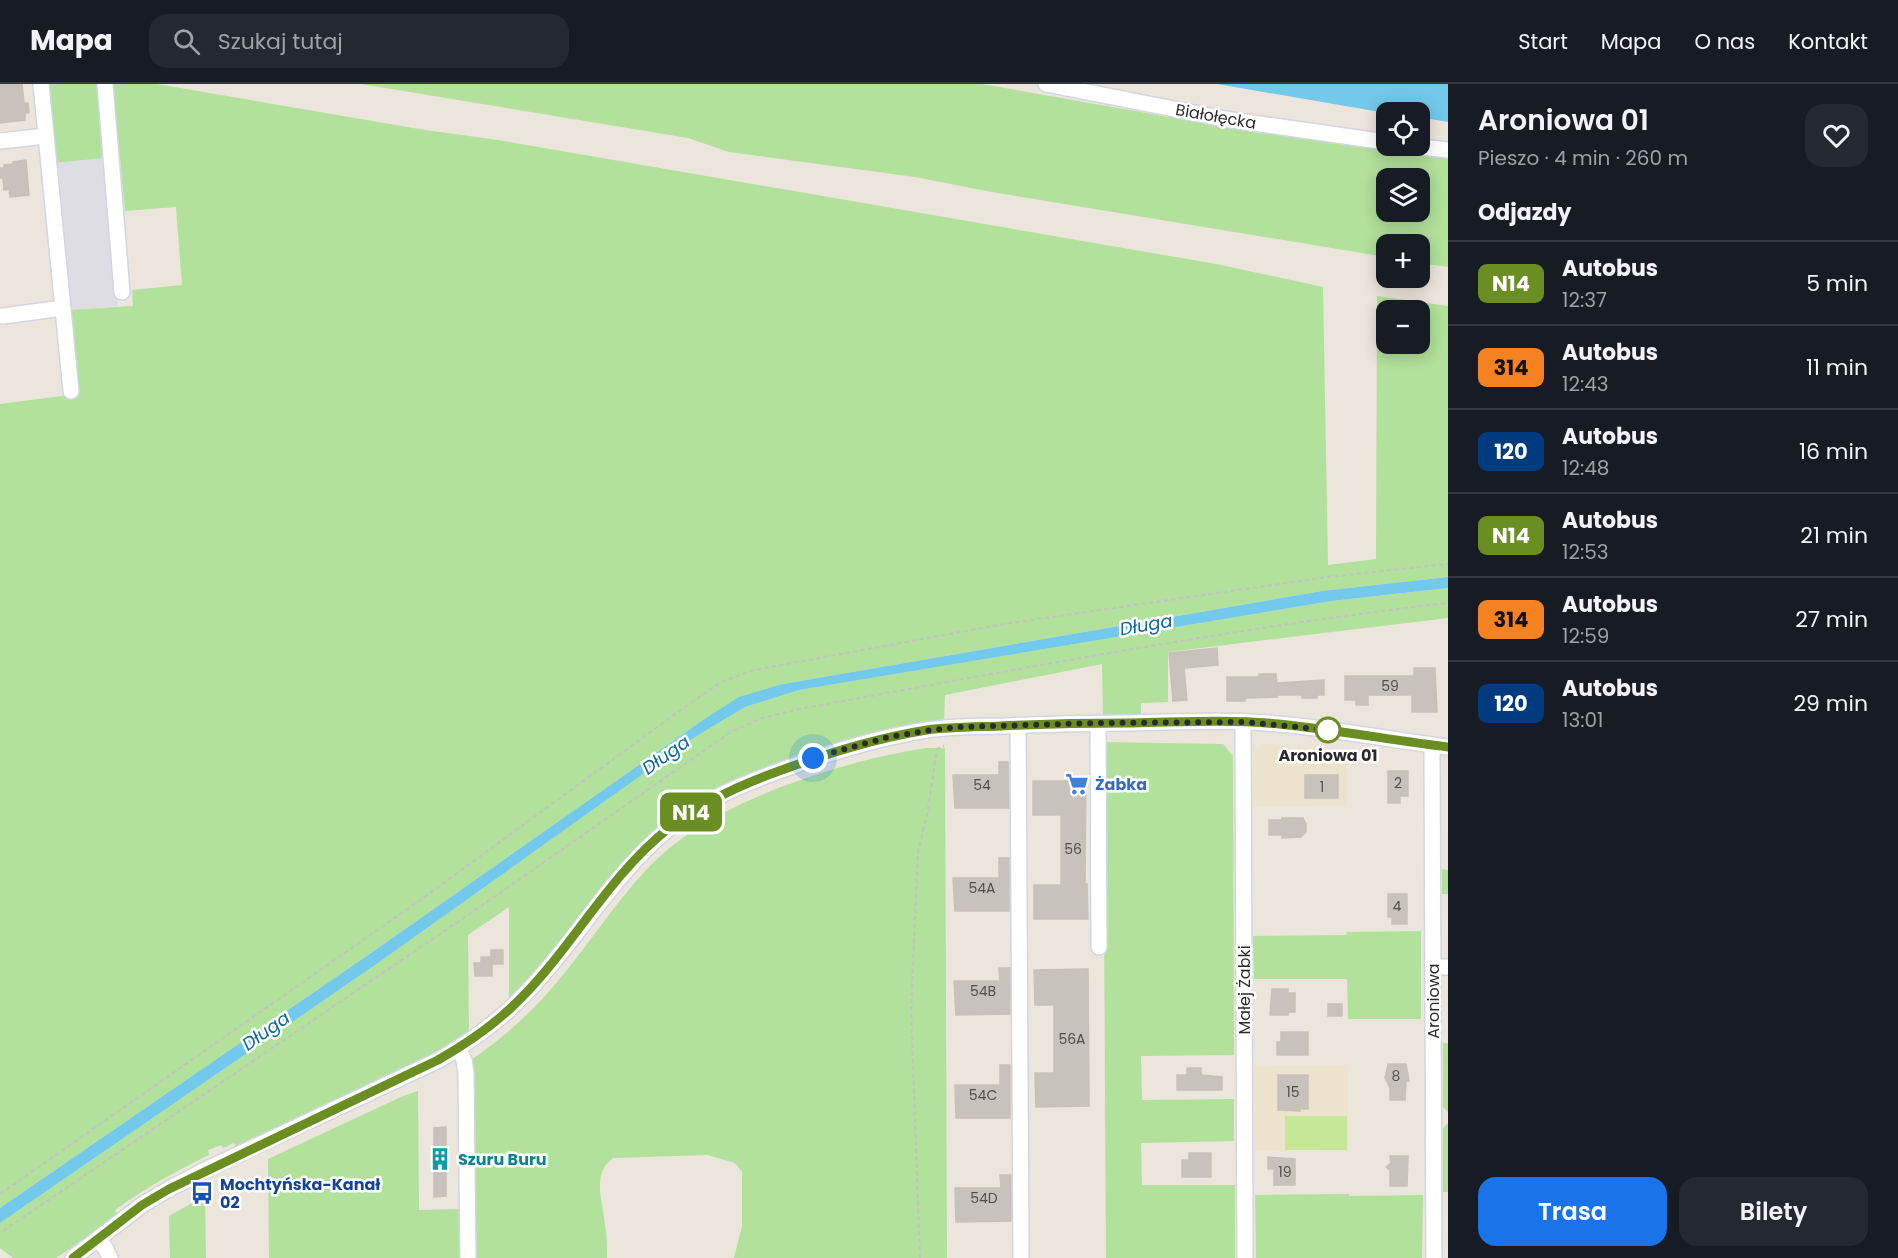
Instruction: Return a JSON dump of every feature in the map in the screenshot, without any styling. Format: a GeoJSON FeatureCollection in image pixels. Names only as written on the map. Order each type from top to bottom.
{"type":"FeatureCollection","features":[{"type":"Feature","properties":{"kind":"street"},"geometry":{"type":"LineString","coordinates":[[41,84],[72,391]]}},
{"type":"Feature","properties":{"kind":"street"},"geometry":{"type":"LineString","coordinates":[[105,84],[122,292]]}},
{"type":"Feature","properties":{"kind":"street","name":"Białołęcka"},"geometry":{"type":"LineString","coordinates":[[1046,84],[1225,119],[1376,141]]}},
{"type":"Feature","properties":{"kind":"street"},"geometry":{"type":"LineString","coordinates":[[0,141],[46,136]]}},
{"type":"Feature","properties":{"kind":"street"},"geometry":{"type":"LineString","coordinates":[[1430,148],[1448,150]]}},
{"type":"Feature","properties":{"kind":"street"},"geometry":{"type":"LineString","coordinates":[[3,316],[63,308]]}},
{"type":"Feature","properties":{"kind":"street"},"geometry":{"type":"LineString","coordinates":[[73,1258],[142,1205],[176,1185],[458,1049],[494,1023],[517,1002],[544,973],[636,857],[681,819],[712,799],[744,784],[813,758],[876,740],[931,730],[1098,723],[1244,722],[1288,725],[1448,747]]}},
{"type":"Feature","properties":{"kind":"street","name":"Małej Żabki"},"geometry":{"type":"LineString","coordinates":[[1244,722],[1245,1258]]}},
{"type":"Feature","properties":{"kind":"street"},"geometry":{"type":"LineString","coordinates":[[1098,723],[1099,947]]}},
{"type":"Feature","properties":{"kind":"street"},"geometry":{"type":"LineString","coordinates":[[1018,725],[1021,1258]]}},
{"type":"Feature","properties":{"kind":"street","name":"Aroniowa"},"geometry":{"type":"LineString","coordinates":[[1432,745],[1440,967],[1441,1117],[1434,1258]]}},
{"type":"Feature","properties":{"kind":"street"},"geometry":{"type":"LineString","coordinates":[[458,1049],[464,1060],[465,1073],[468,1258]]}},
{"type":"Feature","properties":{"kind":"street"},"geometry":{"type":"LineString","coordinates":[[98,1239],[110,1258]]}},
{"type":"Feature","properties":{"kind":"path"},"geometry":{"type":"LineString","coordinates":[[0,1194],[419,901],[721,682],[754,670],[1004,624],[1327,577],[1448,564]]}},
{"type":"Feature","properties":{"kind":"path"},"geometry":{"type":"LineString","coordinates":[[3,1231],[484,904],[732,731],[762,718],[799,709],[1143,647],[1345,615],[1448,603]]}},
{"type":"Feature","properties":{"kind":"path"},"geometry":{"type":"LineString","coordinates":[[920,1258],[911,1009],[918,852],[928,810],[934,760],[937,749],[945,746]]}},
{"type":"Feature","properties":{"kind":"shaded area"},"geometry":{"type":"Polygon","coordinates":[[[104,158],[118,306],[69,310],[54,163],[104,158]]]}},
{"type":"Feature","properties":{"kind":"shaded area"},"geometry":{"type":"Polygon","coordinates":[[[1262,743],[1346,750],[1346,806],[1252,807],[1253,753],[1262,743]]]}},
{"type":"Feature","properties":{"kind":"shaded area"},"geometry":{"type":"Polygon","coordinates":[[[1348,1065],[1348,1150],[1255,1151],[1254,1066],[1348,1065]]]}},
{"type":"Feature","properties":{"kind":"green space"},"geometry":{"type":"Polygon","coordinates":[[[46,84],[97,84],[104,158],[54,163],[46,84]]]}},
{"type":"Feature","properties":{"kind":"green space"},"geometry":{"type":"Polygon","coordinates":[[[113,84],[157,84],[425,130],[498,140],[1216,264],[1323,287],[1328,565],[1376,559],[1377,354],[1430,354],[1430,303],[1448,306],[1448,577],[1322,591],[783,684],[703,720],[371,953],[0,1208],[0,404],[77,394],[69,310],[133,306],[132,290],[182,285],[176,207],[125,211],[113,84]]]}},
{"type":"Feature","properties":{"kind":"green space"},"geometry":{"type":"Polygon","coordinates":[[[361,84],[982,84],[1254,132],[1376,148],[1376,156],[1430,156],[1448,158],[1448,267],[1430,265],[1430,234],[1376,234],[1376,255],[986,191],[915,177],[729,152],[688,138],[361,84]]]}},
{"type":"Feature","properties":{"kind":"green space"},"geometry":{"type":"Polygon","coordinates":[[[1377,296],[1405,300],[1377,300],[1377,296]]]}},
{"type":"Feature","properties":{"kind":"green space"},"geometry":{"type":"Polygon","coordinates":[[[1448,588],[1448,618],[1168,652],[1168,702],[1141,703],[1141,714],[1103,716],[1102,664],[945,695],[944,723],[887,731],[664,823],[605,882],[529,982],[509,1002],[509,907],[468,935],[469,1034],[434,1055],[236,1148],[234,1143],[223,1148],[221,1145],[208,1150],[209,1155],[161,1180],[115,1210],[118,1216],[56,1258],[13,1258],[0,1248],[0,1223],[378,963],[695,737],[745,707],[799,690],[1332,601],[1448,588]]]}},
{"type":"Feature","properties":{"kind":"green space"},"geometry":{"type":"Polygon","coordinates":[[[1103,742],[1223,744],[1233,756],[1234,1055],[1141,1056],[1142,1100],[1234,1099],[1234,1141],[1141,1143],[1142,1185],[1235,1185],[1235,1258],[1106,1258],[1103,742]]]}},
{"type":"Feature","properties":{"kind":"green space"},"geometry":{"type":"Polygon","coordinates":[[[926,748],[945,748],[947,1258],[734,1258],[742,1226],[742,1172],[735,1163],[708,1155],[613,1158],[606,1165],[600,1180],[600,1189],[607,1258],[472,1258],[471,1060],[509,1031],[535,1007],[570,967],[646,870],[692,831],[744,803],[799,780],[870,759],[926,748]]]}},
{"type":"Feature","properties":{"kind":"green space"},"geometry":{"type":"Polygon","coordinates":[[[1442,869],[1448,870],[1448,894],[1442,894],[1442,869]]]}},
{"type":"Feature","properties":{"kind":"green space"},"geometry":{"type":"Polygon","coordinates":[[[1421,931],[1421,1019],[1348,1019],[1347,979],[1254,979],[1253,936],[1421,931]]]}},
{"type":"Feature","properties":{"kind":"green space"},"geometry":{"type":"Polygon","coordinates":[[[1443,1043],[1448,1043],[1448,1112],[1443,1107],[1443,1043]]]}},
{"type":"Feature","properties":{"kind":"green space"},"geometry":{"type":"Polygon","coordinates":[[[418,1091],[419,1210],[462,1209],[462,1258],[269,1258],[268,1159],[418,1091]]]}},
{"type":"Feature","properties":{"kind":"green space"},"geometry":{"type":"Polygon","coordinates":[[[1285,1116],[1347,1116],[1347,1150],[1285,1150],[1285,1116]]]}},
{"type":"Feature","properties":{"kind":"green space"},"geometry":{"type":"Polygon","coordinates":[[[1448,1123],[1448,1192],[1443,1192],[1443,1128],[1448,1123]]]}},
{"type":"Feature","properties":{"kind":"green space"},"geometry":{"type":"Polygon","coordinates":[[[1349,1194],[1349,1196],[1423,1195],[1422,1258],[1256,1258],[1255,1195],[1349,1194]]]}},
{"type":"Feature","properties":{"kind":"green space"},"geometry":{"type":"Polygon","coordinates":[[[205,1196],[206,1258],[170,1258],[169,1216],[205,1196]]]}},
{"type":"Feature","properties":{"kind":"water"},"geometry":{"type":"Polygon","coordinates":[[[1217,84],[1448,84],[1448,122],[1430,119],[1430,102],[1376,102],[1376,111],[1217,84]]]}},
{"type":"Feature","properties":{"kind":"water","name":"Długa"},"geometry":{"type":"Polygon","coordinates":[[[1448,577],[1448,588],[1332,601],[799,690],[745,707],[695,737],[378,963],[0,1223],[0,1208],[739,697],[783,684],[1322,591],[1448,577]]]}},
{"type":"Feature","properties":{"kind":"building"},"geometry":{"type":"Polygon","coordinates":[[[0,84],[22,84],[24,103],[28,103],[29,113],[25,113],[25,120],[0,123],[0,84]]]}},
{"type":"Feature","properties":{"kind":"building"},"geometry":{"type":"Polygon","coordinates":[[[26,160],[29,195],[10,197],[9,189],[4,190],[0,168],[13,164],[13,162],[26,160]]]}},
{"type":"Feature","properties":{"kind":"building"},"geometry":{"type":"Polygon","coordinates":[[[1217,648],[1218,665],[1184,668],[1187,700],[1173,701],[1169,653],[1217,648]]]}},
{"type":"Feature","properties":{"kind":"building"},"geometry":{"type":"Polygon","coordinates":[[[1414,668],[1435,668],[1437,712],[1412,712],[1412,695],[1368,695],[1368,705],[1356,705],[1356,700],[1345,700],[1345,676],[1414,676],[1414,668]]]}},
{"type":"Feature","properties":{"kind":"building"},"geometry":{"type":"Polygon","coordinates":[[[1259,674],[1276,674],[1277,683],[1324,680],[1324,695],[1317,695],[1317,698],[1302,698],[1302,695],[1277,695],[1277,697],[1245,698],[1245,701],[1227,701],[1227,677],[1259,677],[1259,674]]]}},
{"type":"Feature","properties":{"kind":"building"},"geometry":{"type":"Polygon","coordinates":[[[999,762],[1008,762],[1009,808],[955,808],[953,775],[999,775],[999,762]]]}},
{"type":"Feature","properties":{"kind":"building"},"geometry":{"type":"Polygon","coordinates":[[[1388,771],[1408,771],[1408,796],[1400,796],[1400,803],[1388,803],[1388,771]]]}},
{"type":"Feature","properties":{"kind":"building"},"geometry":{"type":"Polygon","coordinates":[[[1305,775],[1338,775],[1338,798],[1305,798],[1305,775]]]}},
{"type":"Feature","properties":{"kind":"building"},"geometry":{"type":"Polygon","coordinates":[[[1033,781],[1086,781],[1085,884],[1087,884],[1088,919],[1034,919],[1034,885],[1061,885],[1061,815],[1033,815],[1033,781]]]}},
{"type":"Feature","properties":{"kind":"building"},"geometry":{"type":"Polygon","coordinates":[[[1282,818],[1303,818],[1306,832],[1301,837],[1282,838],[1282,835],[1269,835],[1269,820],[1282,820],[1282,818]]]}},
{"type":"Feature","properties":{"kind":"building"},"geometry":{"type":"Polygon","coordinates":[[[999,858],[1009,858],[1009,911],[955,911],[953,878],[999,878],[999,858]]]}},
{"type":"Feature","properties":{"kind":"building"},"geometry":{"type":"Polygon","coordinates":[[[1388,894],[1407,894],[1407,924],[1392,924],[1392,917],[1388,917],[1388,894]]]}},
{"type":"Feature","properties":{"kind":"building"},"geometry":{"type":"Polygon","coordinates":[[[491,950],[503,950],[503,964],[492,964],[492,976],[475,976],[474,963],[481,963],[481,957],[491,957],[491,950]]]}},
{"type":"Feature","properties":{"kind":"building"},"geometry":{"type":"Polygon","coordinates":[[[999,968],[1010,968],[1010,1014],[956,1015],[954,981],[1000,981],[999,968]]]}},
{"type":"Feature","properties":{"kind":"building"},"geometry":{"type":"Polygon","coordinates":[[[1088,969],[1089,1106],[1036,1107],[1035,1073],[1054,1073],[1054,1005],[1035,1005],[1034,970],[1088,969]]]}},
{"type":"Feature","properties":{"kind":"building"},"geometry":{"type":"Polygon","coordinates":[[[1272,989],[1288,989],[1288,993],[1295,993],[1295,1012],[1288,1012],[1288,1015],[1270,1015],[1272,989]]]}},
{"type":"Feature","properties":{"kind":"building"},"geometry":{"type":"Polygon","coordinates":[[[1328,1004],[1342,1004],[1342,1016],[1328,1016],[1328,1004]]]}},
{"type":"Feature","properties":{"kind":"building"},"geometry":{"type":"Polygon","coordinates":[[[1281,1032],[1308,1032],[1308,1055],[1277,1055],[1277,1042],[1281,1042],[1281,1032]]]}},
{"type":"Feature","properties":{"kind":"building"},"geometry":{"type":"Polygon","coordinates":[[[1388,1064],[1406,1064],[1409,1081],[1406,1081],[1405,1100],[1390,1100],[1390,1088],[1385,1078],[1388,1064]]]}},
{"type":"Feature","properties":{"kind":"building"},"geometry":{"type":"Polygon","coordinates":[[[1000,1065],[1010,1065],[1010,1118],[956,1118],[955,1085],[1000,1085],[1000,1065]]]}},
{"type":"Feature","properties":{"kind":"building"},"geometry":{"type":"Polygon","coordinates":[[[1187,1068],[1201,1068],[1201,1075],[1222,1077],[1222,1090],[1177,1090],[1177,1075],[1187,1075],[1187,1068]]]}},
{"type":"Feature","properties":{"kind":"building"},"geometry":{"type":"Polygon","coordinates":[[[1278,1075],[1308,1075],[1308,1109],[1278,1110],[1278,1075]]]}},
{"type":"Feature","properties":{"kind":"building","name":"Szuru Buru"},"geometry":{"type":"Polygon","coordinates":[[[446,1127],[446,1196],[434,1197],[434,1128],[446,1127]]]}},
{"type":"Feature","properties":{"kind":"building"},"geometry":{"type":"Polygon","coordinates":[[[1189,1153],[1211,1153],[1211,1177],[1182,1177],[1182,1160],[1189,1160],[1189,1153]]]}},
{"type":"Feature","properties":{"kind":"building"},"geometry":{"type":"Polygon","coordinates":[[[1390,1156],[1408,1156],[1407,1186],[1390,1186],[1390,1170],[1386,1167],[1391,1163],[1390,1156]]]}},
{"type":"Feature","properties":{"kind":"building"},"geometry":{"type":"Polygon","coordinates":[[[1268,1157],[1295,1159],[1295,1185],[1274,1185],[1274,1169],[1268,1169],[1268,1157]]]}},
{"type":"Feature","properties":{"kind":"building"},"geometry":{"type":"Polygon","coordinates":[[[1000,1175],[1011,1175],[1011,1221],[956,1222],[955,1188],[1001,1188],[1000,1175]]]}},
{"type":"Feature","properties":{"kind":"bus line","name":"N14"},"geometry":{"type":"LineString","coordinates":[[73,1258],[142,1205],[169,1189],[438,1060],[464,1045],[494,1023],[544,973],[616,881],[656,838],[712,799],[744,784],[813,758],[903,734],[931,730],[1098,723],[1244,722],[1279,724],[1448,747]]}},
{"type":"Feature","properties":{"kind":"place","name":"Aroniowa 01"},"geometry":{"type":"Point","coordinates":[1328,730]}},
{"type":"Feature","properties":{"kind":"place","name":"Żabka"},"geometry":{"type":"Point","coordinates":[1077,784]}},
{"type":"Feature","properties":{"kind":"place","name":"Szuru Buru"},"geometry":{"type":"Point","coordinates":[440,1159]}},
{"type":"Feature","properties":{"kind":"place","name":"Mochtyńska-Kanał 02"},"geometry":{"type":"Point","coordinates":[202,1193]}},
{"type":"Feature","properties":{"kind":"route"},"geometry":{"type":"LineString","coordinates":[[813,758],[889,737],[960,727],[1244,722],[1328,730]]}}]}
